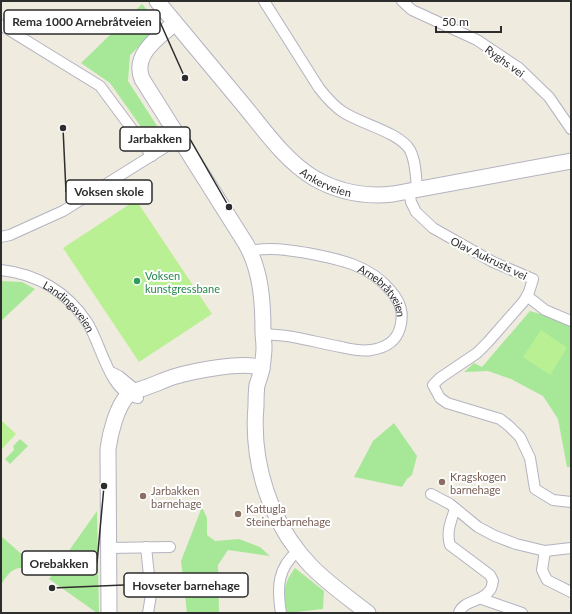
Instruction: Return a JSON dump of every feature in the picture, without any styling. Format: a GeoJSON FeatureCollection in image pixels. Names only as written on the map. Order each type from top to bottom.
{"type":"FeatureCollection","features":[{"type":"Feature","properties":{"kind":"street","name":"Ankerveien"},"geometry":{"type":"LineString","coordinates":[[157,1],[273,141],[293,162],[319,181],[359,194],[386,195],[571,161]]}},
{"type":"Feature","properties":{"kind":"street","name":"Olav Aukrusts vei"},"geometry":{"type":"LineString","coordinates":[[264,1],[315,82],[327,98],[343,112],[396,137],[407,146],[413,158],[413,191],[411,202],[416,212],[433,228],[493,262],[533,279],[527,296],[518,309],[488,342],[477,353],[433,385],[440,398],[446,403],[500,419],[509,426],[520,437],[530,458],[534,489],[553,500],[571,502]]}},
{"type":"Feature","properties":{"kind":"street","name":"Ryghs vei"},"geometry":{"type":"LineString","coordinates":[[402,1],[412,10],[477,40],[518,68],[549,98],[571,129]]}},
{"type":"Feature","properties":{"kind":"street"},"geometry":{"type":"LineString","coordinates":[[175,23],[146,51],[141,58],[140,70],[142,79],[250,251],[256,266],[261,293],[263,334],[257,344],[255,436],[262,479],[276,513],[298,551],[323,577],[368,613]]}},
{"type":"Feature","properties":{"kind":"street"},"geometry":{"type":"LineString","coordinates":[[1,25],[100,86],[152,156]]}},
{"type":"Feature","properties":{"kind":"street"},"geometry":{"type":"LineString","coordinates":[[1,237],[10,235],[63,211],[180,138]]}},
{"type":"Feature","properties":{"kind":"street","name":"Arnebråtveien"},"geometry":{"type":"LineString","coordinates":[[250,251],[280,249],[336,258],[349,262],[370,272],[381,280],[396,297],[402,309],[402,320],[395,339],[387,345],[369,351],[263,334]]}},
{"type":"Feature","properties":{"kind":"street","name":"Landingsveien"},"geometry":{"type":"LineString","coordinates":[[1,270],[18,272],[36,278],[50,285],[64,295],[88,323],[111,372],[119,376],[138,392]]}},
{"type":"Feature","properties":{"kind":"street"},"geometry":{"type":"LineString","coordinates":[[527,296],[545,310],[571,321]]}},
{"type":"Feature","properties":{"kind":"street"},"geometry":{"type":"LineString","coordinates":[[109,613],[108,449],[111,432],[116,420],[138,392],[160,381],[185,374],[237,365],[257,373]]}},
{"type":"Feature","properties":{"kind":"street"},"geometry":{"type":"LineString","coordinates":[[431,494],[455,509],[478,527],[495,536],[516,544],[545,551],[571,548]]}},
{"type":"Feature","properties":{"kind":"street"},"geometry":{"type":"LineString","coordinates":[[455,509],[447,537],[450,545],[490,575],[493,581],[490,590],[482,599],[470,603],[460,609],[459,613]]}},
{"type":"Feature","properties":{"kind":"street"},"geometry":{"type":"LineString","coordinates":[[146,547],[151,595],[148,613]]}},
{"type":"Feature","properties":{"kind":"street"},"geometry":{"type":"LineString","coordinates":[[109,548],[170,547]]}},
{"type":"Feature","properties":{"kind":"street"},"geometry":{"type":"LineString","coordinates":[[281,613],[278,595],[280,580],[286,565],[298,551]]}},
{"type":"Feature","properties":{"kind":"street"},"geometry":{"type":"LineString","coordinates":[[545,551],[542,570],[547,580],[571,592]]}},
{"type":"Feature","properties":{"kind":"street"},"geometry":{"type":"LineString","coordinates":[[482,599],[522,613]]}},
{"type":"Feature","properties":{"kind":"green space"},"geometry":{"type":"Polygon","coordinates":[[[142,4],[156,20],[151,35],[130,55],[128,81],[161,132],[151,141],[110,83],[81,63],[142,4]]]}},
{"type":"Feature","properties":{"kind":"green space","name":"Voksen kunstgressbane"},"geometry":{"type":"Polygon","coordinates":[[[136,200],[212,314],[139,362],[63,248],[136,200]]]}},
{"type":"Feature","properties":{"kind":"green space"},"geometry":{"type":"Polygon","coordinates":[[[1,281],[22,282],[35,289],[1,321],[1,281]]]}},
{"type":"Feature","properties":{"kind":"green space"},"geometry":{"type":"Polygon","coordinates":[[[530,311],[571,323],[571,467],[567,467],[558,419],[543,396],[511,379],[488,371],[464,372],[474,363],[482,367],[530,311]]]}},
{"type":"Feature","properties":{"kind":"green space"},"geometry":{"type":"Polygon","coordinates":[[[541,330],[567,348],[550,375],[523,357],[541,330]]]}},
{"type":"Feature","properties":{"kind":"green space"},"geometry":{"type":"Polygon","coordinates":[[[1,420],[16,434],[1,450],[1,420]]]}},
{"type":"Feature","properties":{"kind":"green space"},"geometry":{"type":"Polygon","coordinates":[[[394,423],[417,456],[412,475],[407,479],[402,487],[354,477],[373,441],[394,423]]]}},
{"type":"Feature","properties":{"kind":"green space"},"geometry":{"type":"Polygon","coordinates":[[[20,439],[28,446],[10,464],[5,459],[14,450],[13,446],[20,439]]]}},
{"type":"Feature","properties":{"kind":"green space"},"geometry":{"type":"Polygon","coordinates":[[[202,507],[207,518],[207,535],[215,541],[239,539],[260,547],[270,556],[228,550],[218,565],[219,613],[187,613],[181,561],[202,507]]]}},
{"type":"Feature","properties":{"kind":"green space"},"geometry":{"type":"Polygon","coordinates":[[[97,511],[99,613],[49,579],[97,511]]]}},
{"type":"Feature","properties":{"kind":"green space"},"geometry":{"type":"Polygon","coordinates":[[[1,536],[35,566],[18,568],[8,575],[1,585],[1,536]]]}},
{"type":"Feature","properties":{"kind":"green space"},"geometry":{"type":"Polygon","coordinates":[[[295,568],[324,591],[323,609],[287,613],[285,589],[286,584],[295,568]]]}},
{"type":"Feature","properties":{"kind":"place","name":"Rema 1000 Arnebråtveien"},"geometry":{"type":"Point","coordinates":[185,78]}},
{"type":"Feature","properties":{"kind":"place","name":"Voksen skole"},"geometry":{"type":"Point","coordinates":[63,128]}},
{"type":"Feature","properties":{"kind":"place","name":"Jarbakken"},"geometry":{"type":"Point","coordinates":[229,207]}},
{"type":"Feature","properties":{"kind":"place","name":"Voksen kunstgressbane"},"geometry":{"type":"Point","coordinates":[137,281]}},
{"type":"Feature","properties":{"kind":"place","name":"Kragskogen barnehage"},"geometry":{"type":"Point","coordinates":[442,482]}},
{"type":"Feature","properties":{"kind":"place","name":"Orebakken"},"geometry":{"type":"Point","coordinates":[104,486]}},
{"type":"Feature","properties":{"kind":"place","name":"Jarbakken barnehage"},"geometry":{"type":"Point","coordinates":[143,496]}},
{"type":"Feature","properties":{"kind":"place","name":"Kattugla Steinerbarnehage"},"geometry":{"type":"Point","coordinates":[238,514]}},
{"type":"Feature","properties":{"kind":"place","name":"Hovseter barnehage"},"geometry":{"type":"Point","coordinates":[52,588]}}]}
